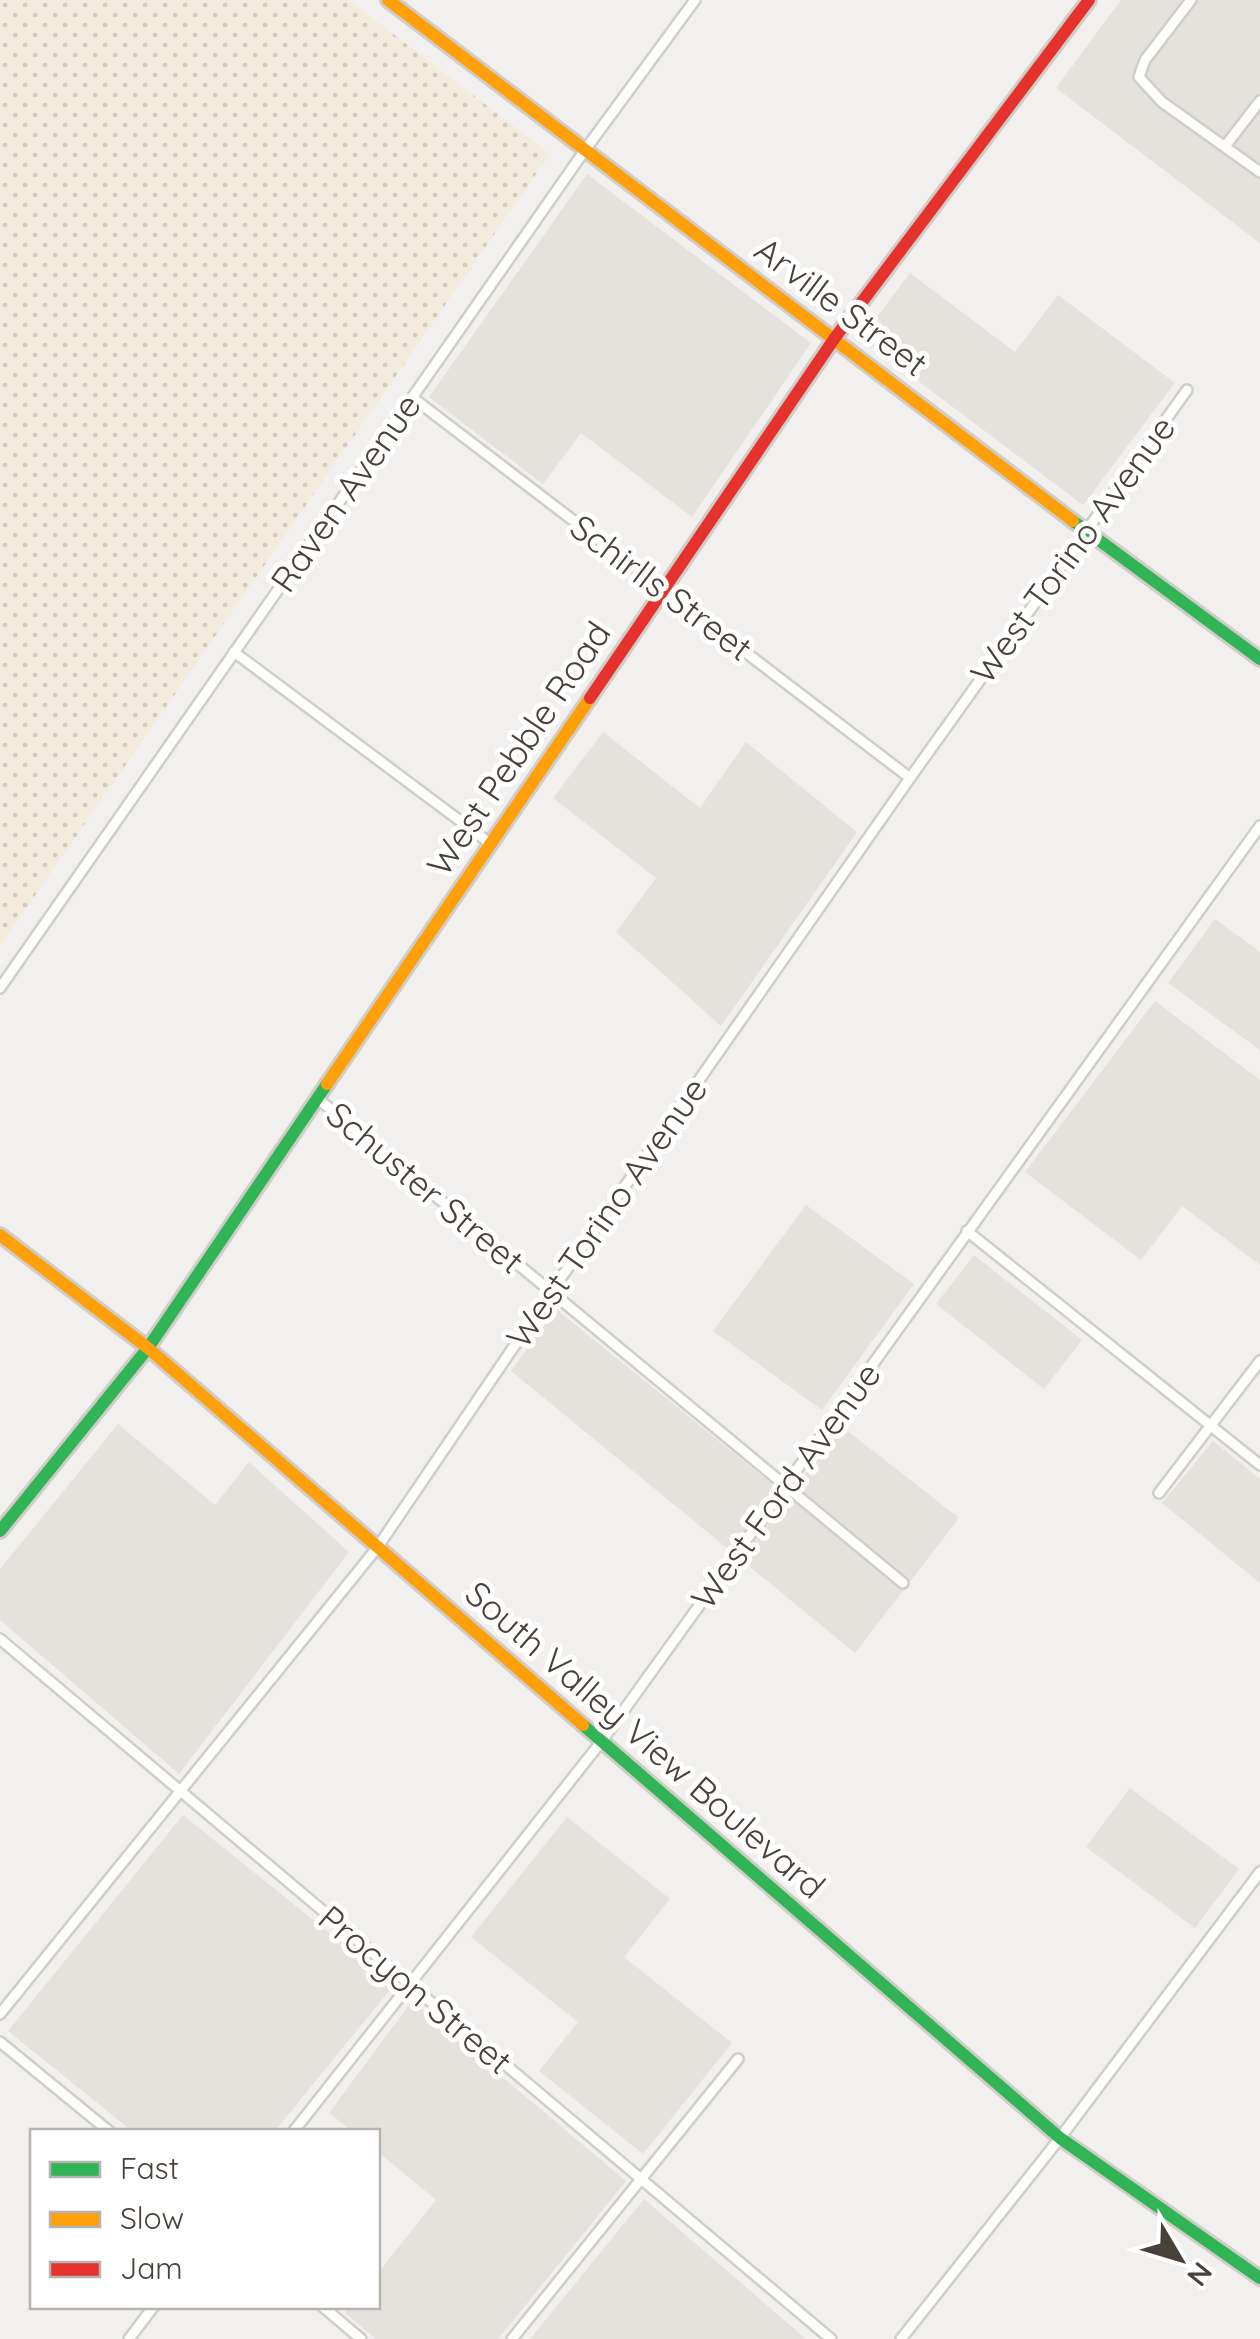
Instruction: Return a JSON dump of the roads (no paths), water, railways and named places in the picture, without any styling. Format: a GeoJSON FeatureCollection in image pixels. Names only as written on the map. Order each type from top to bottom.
{"type":"FeatureCollection","features":[{"type":"Feature","properties":{"kind":"street","name":"Arville Street"},"geometry":{"type":"LineString","coordinates":[[388,0],[1260,659]]}},
{"type":"Feature","properties":{"kind":"street","name":"Raven Avenue"},"geometry":{"type":"LineString","coordinates":[[0,988],[695,0]]}},
{"type":"Feature","properties":{"kind":"street","name":"West Pebble Road"},"geometry":{"type":"LineString","coordinates":[[0,1531],[148,1348],[834,340],[1088,0]]}},
{"type":"Feature","properties":{"kind":"street"},"geometry":{"type":"LineString","coordinates":[[1191,0],[1146,60],[1140,77],[1162,102],[1260,172]]}},
{"type":"Feature","properties":{"kind":"street"},"geometry":{"type":"LineString","coordinates":[[1226,145],[1260,101]]}},
{"type":"Feature","properties":{"kind":"street","name":"West Torino Avenue"},"geometry":{"type":"LineString","coordinates":[[0,2014],[376,1548],[550,1292],[1187,390]]}},
{"type":"Feature","properties":{"kind":"street","name":"Schirlls Street"},"geometry":{"type":"LineString","coordinates":[[413,398],[910,778]]}},
{"type":"Feature","properties":{"kind":"street"},"geometry":{"type":"LineString","coordinates":[[234,652],[491,844]]}},
{"type":"Feature","properties":{"kind":"street","name":"West Ford Avenue"},"geometry":{"type":"LineString","coordinates":[[295,2129],[601,1742],[1260,826]]}},
{"type":"Feature","properties":{"kind":"street","name":"Schuster Street"},"geometry":{"type":"LineString","coordinates":[[317,1098],[903,1584]]}},
{"type":"Feature","properties":{"kind":"street"},"geometry":{"type":"LineString","coordinates":[[967,1230],[1260,1466]]}},
{"type":"Feature","properties":{"kind":"street","name":"South Valley View Boulevard"},"geometry":{"type":"LineString","coordinates":[[0,1234],[148,1348],[1060,2138],[1260,2278]]}},
{"type":"Feature","properties":{"kind":"street"},"geometry":{"type":"LineString","coordinates":[[1158,1493],[1260,1361]]}},
{"type":"Feature","properties":{"kind":"street","name":"Procyon Street"},"geometry":{"type":"LineString","coordinates":[[0,1640],[831,2339]]}},
{"type":"Feature","properties":{"kind":"street"},"geometry":{"type":"LineString","coordinates":[[901,2339],[1060,2138],[1260,1872]]}},
{"type":"Feature","properties":{"kind":"street"},"geometry":{"type":"LineString","coordinates":[[0,2042],[106,2129]]}},
{"type":"Feature","properties":{"kind":"street"},"geometry":{"type":"LineString","coordinates":[[512,2339],[738,2059]]}},
{"type":"Feature","properties":{"kind":"street"},"geometry":{"type":"LineString","coordinates":[[128,2339],[152,2309]]}},
{"type":"Feature","properties":{"kind":"street"},"geometry":{"type":"LineString","coordinates":[[326,2309],[362,2339]]}}]}
